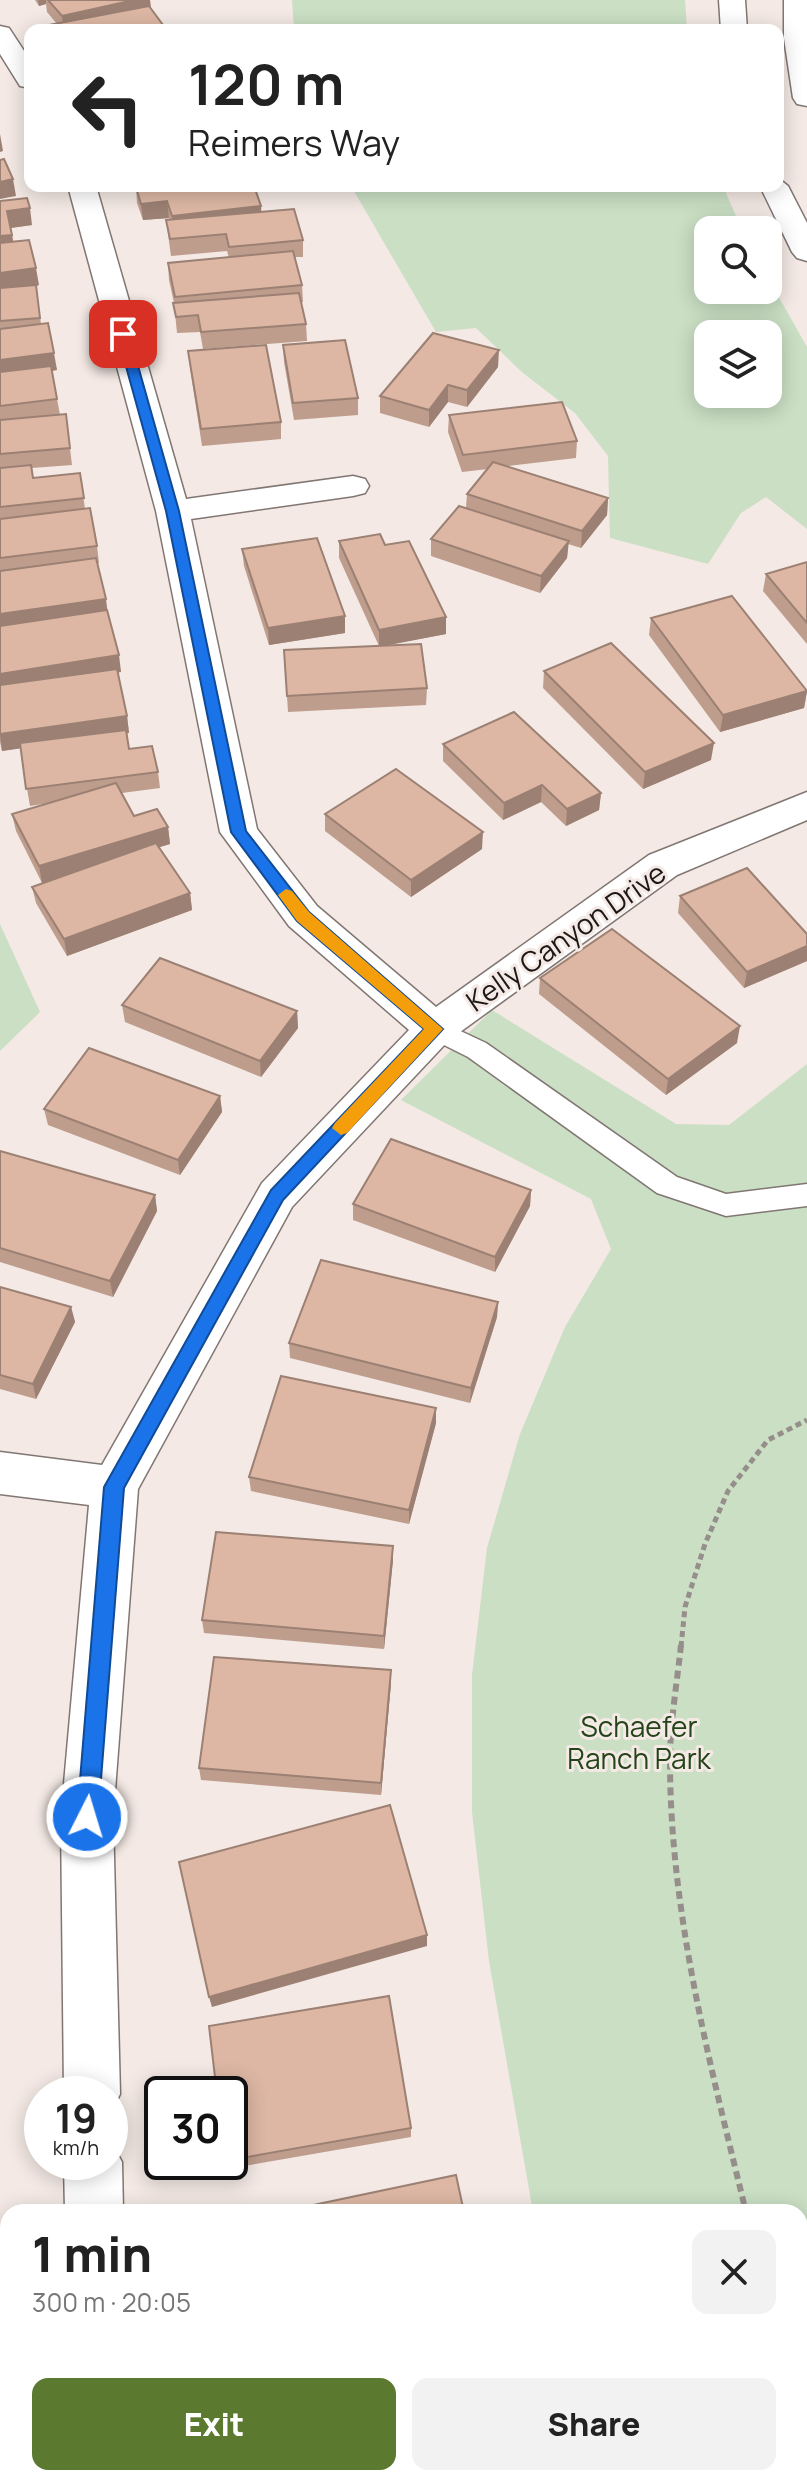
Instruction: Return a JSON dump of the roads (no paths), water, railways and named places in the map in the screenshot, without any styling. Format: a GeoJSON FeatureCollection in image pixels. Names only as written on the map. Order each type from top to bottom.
{"type":"FeatureCollection","features":[{"type":"Feature","properties":{"kind":"street"},"geometry":{"type":"LineString","coordinates":[[732,0],[734,24]]}},
{"type":"Feature","properties":{"kind":"street"},"geometry":{"type":"LineString","coordinates":[[797,0],[797,38],[807,98]]}},
{"type":"Feature","properties":{"kind":"street"},"geometry":{"type":"LineString","coordinates":[[0,34],[24,71]]}},
{"type":"Feature","properties":{"kind":"street"},"geometry":{"type":"LineString","coordinates":[[84,192],[173,511],[239,832],[303,916],[435,1029]]}},
{"type":"Feature","properties":{"kind":"street"},"geometry":{"type":"LineString","coordinates":[[777,192],[807,252]]}},
{"type":"Feature","properties":{"kind":"street"},"geometry":{"type":"LineString","coordinates":[[173,511],[353,486]]}},
{"type":"Feature","properties":{"kind":"street","name":"Kelly Canyon Drive"},"geometry":{"type":"LineString","coordinates":[[92,2076],[87,1817],[114,1487],[277,1195],[435,1029],[663,865],[807,805]]}},
{"type":"Feature","properties":{"kind":"street"},"geometry":{"type":"LineString","coordinates":[[0,1473],[114,1487]]}},
{"type":"Feature","properties":{"kind":"street"},"geometry":{"type":"LineString","coordinates":[[93,2180],[94,2204]]}},
{"type":"Feature","properties":{"kind":"lane"},"geometry":{"type":"LineString","coordinates":[[435,1029],[477,1050],[667,1185],[726,1205],[807,1195]]}},
{"type":"Feature","properties":{"kind":"park label","name":"Schaefer Ranch Park"},"geometry":{"type":"Point","coordinates":[639,1743]}}]}
